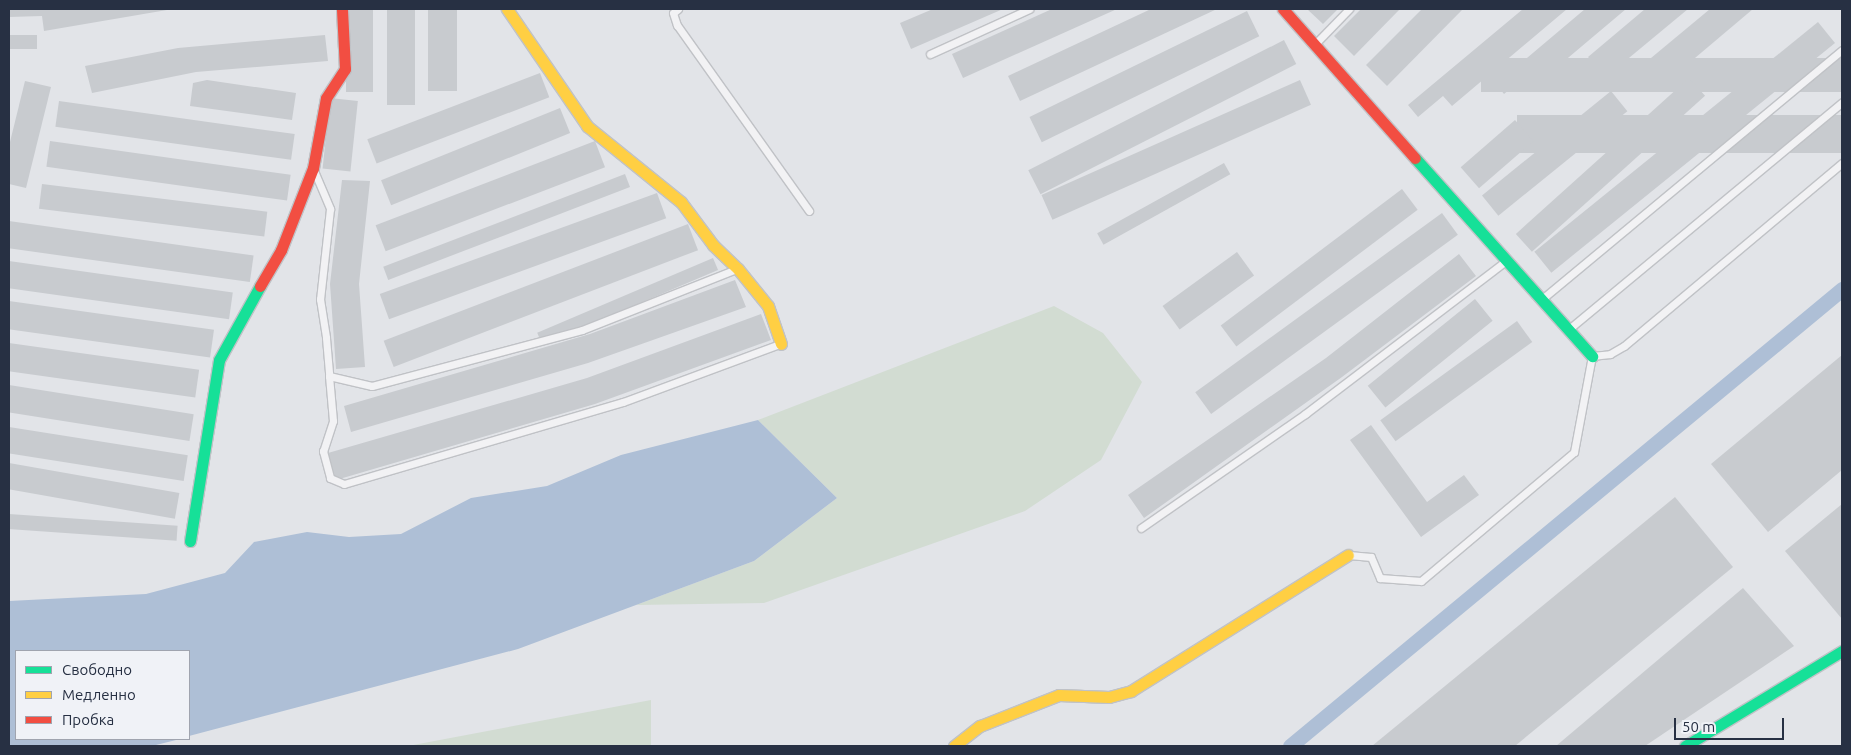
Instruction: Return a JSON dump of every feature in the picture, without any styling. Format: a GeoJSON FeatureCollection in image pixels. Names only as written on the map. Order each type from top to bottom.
{"type":"FeatureCollection","features":[{"type":"Feature","properties":{"kind":"street"},"geometry":{"type":"LineString","coordinates":[[190,541],[219,360],[281,250],[313,168],[326,98],[345,69],[342,9]]}},
{"type":"Feature","properties":{"kind":"street"},"geometry":{"type":"LineString","coordinates":[[507,9],[587,126],[680,202],[713,245],[738,269],[768,306],[780,344]]}},
{"type":"Feature","properties":{"kind":"street"},"geometry":{"type":"LineString","coordinates":[[1283,9],[1592,356]]}},
{"type":"Feature","properties":{"kind":"street"},"geometry":{"type":"LineString","coordinates":[[954,746],[980,726],[1059,695],[1109,697],[1131,691],[1348,555]]}},
{"type":"Feature","properties":{"kind":"street"},"geometry":{"type":"LineString","coordinates":[[1685,746],[1842,650]]}},
{"type":"Feature","properties":{"kind":"lane"},"geometry":{"type":"LineString","coordinates":[[678,9],[673,13],[677,25],[809,211]]}},
{"type":"Feature","properties":{"kind":"lane"},"geometry":{"type":"LineString","coordinates":[[930,54],[1029,9]]}},
{"type":"Feature","properties":{"kind":"lane"},"geometry":{"type":"LineString","coordinates":[[1314,44],[1349,9]]}},
{"type":"Feature","properties":{"kind":"lane"},"geometry":{"type":"LineString","coordinates":[[1542,299],[1842,50]]}},
{"type":"Feature","properties":{"kind":"lane"},"geometry":{"type":"LineString","coordinates":[[1569,329],[1842,102]]}},
{"type":"Feature","properties":{"kind":"lane"},"geometry":{"type":"LineString","coordinates":[[1348,555],[1372,557],[1380,578],[1421,581],[1574,452],[1592,356],[1610,354],[1624,346],[1842,163]]}},
{"type":"Feature","properties":{"kind":"lane"},"geometry":{"type":"LineString","coordinates":[[313,168],[330,209],[320,299],[326,338],[333,421],[323,451],[330,478],[344,484],[623,402],[780,344]]}},
{"type":"Feature","properties":{"kind":"lane"},"geometry":{"type":"LineString","coordinates":[[1141,528],[1305,414],[1507,261]]}},
{"type":"Feature","properties":{"kind":"lane"},"geometry":{"type":"LineString","coordinates":[[329,376],[372,386],[582,330],[738,269]]}},
{"type":"Feature","properties":{"kind":"shaded area"},"geometry":{"type":"Polygon","coordinates":[[[1054,306],[1103,333],[1142,382],[1101,460],[1025,511],[764,603],[636,605],[754,561],[837,498],[758,420],[1054,306]]]}},
{"type":"Feature","properties":{"kind":"shaded area"},"geometry":{"type":"Polygon","coordinates":[[[651,700],[651,746],[408,746],[651,700]]]}},
{"type":"Feature","properties":{"kind":"water"},"geometry":{"type":"Polygon","coordinates":[[[758,420],[837,498],[754,561],[518,649],[190,736],[190,650],[15,650],[15,740],[176,740],[152,746],[9,746],[9,601],[146,594],[225,573],[254,542],[307,532],[349,537],[401,534],[471,498],[547,486],[621,455],[758,420]]]}},
{"type":"Feature","properties":{"kind":"building"},"geometry":{"type":"Polygon","coordinates":[[[9,9],[167,10],[44,31],[42,16],[9,17],[9,9]]]}},
{"type":"Feature","properties":{"kind":"building"},"geometry":{"type":"Polygon","coordinates":[[[346,9],[373,9],[373,92],[346,92],[346,9]]]}},
{"type":"Feature","properties":{"kind":"building"},"geometry":{"type":"Polygon","coordinates":[[[387,9],[415,9],[415,105],[387,105],[387,9]]]}},
{"type":"Feature","properties":{"kind":"building"},"geometry":{"type":"Polygon","coordinates":[[[428,9],[457,9],[457,91],[428,91],[428,9]]]}},
{"type":"Feature","properties":{"kind":"building"},"geometry":{"type":"Polygon","coordinates":[[[933,9],[1003,9],[911,49],[900,23],[933,9]]]}},
{"type":"Feature","properties":{"kind":"building"},"geometry":{"type":"Polygon","coordinates":[[[1052,9],[1117,9],[963,78],[952,54],[1052,9]]]}},
{"type":"Feature","properties":{"kind":"building"},"geometry":{"type":"Polygon","coordinates":[[[1151,9],[1217,9],[1020,101],[1008,76],[1151,9]]]}},
{"type":"Feature","properties":{"kind":"building"},"geometry":{"type":"Polygon","coordinates":[[[1307,9],[1338,9],[1323,24],[1307,9]]]}},
{"type":"Feature","properties":{"kind":"building"},"geometry":{"type":"Polygon","coordinates":[[[1361,9],[1400,9],[1354,56],[1334,36],[1361,9]]]}},
{"type":"Feature","properties":{"kind":"building"},"geometry":{"type":"Polygon","coordinates":[[[1422,9],[1463,9],[1387,86],[1366,65],[1422,9]]]}},
{"type":"Feature","properties":{"kind":"building"},"geometry":{"type":"Polygon","coordinates":[[[1523,9],[1567,9],[1452,106],[1443,96],[1418,117],[1408,105],[1523,9]]]}},
{"type":"Feature","properties":{"kind":"building"},"geometry":{"type":"Polygon","coordinates":[[[1585,9],[1626,9],[1537,84],[1528,74],[1504,94],[1496,84],[1585,9]]]}},
{"type":"Feature","properties":{"kind":"building"},"geometry":{"type":"Polygon","coordinates":[[[1645,9],[1688,9],[1606,77],[1588,57],[1645,9]]]}},
{"type":"Feature","properties":{"kind":"building"},"geometry":{"type":"Polygon","coordinates":[[[1710,9],[1753,9],[1663,85],[1645,63],[1710,9]]]}},
{"type":"Feature","properties":{"kind":"building"},"geometry":{"type":"Polygon","coordinates":[[[1247,11],[1259,36],[1042,142],[1029,117],[1247,11]]]}},
{"type":"Feature","properties":{"kind":"building"},"geometry":{"type":"Polygon","coordinates":[[[1818,22],[1835,43],[1551,273],[1534,252],[1818,22]]]}},
{"type":"Feature","properties":{"kind":"building"},"geometry":{"type":"Polygon","coordinates":[[[9,35],[37,35],[37,49],[9,49],[9,35]]]}},
{"type":"Feature","properties":{"kind":"building"},"geometry":{"type":"Polygon","coordinates":[[[325,35],[328,61],[196,72],[92,93],[85,66],[178,48],[325,35]]]}},
{"type":"Feature","properties":{"kind":"building"},"geometry":{"type":"Polygon","coordinates":[[[1284,40],[1296,64],[1041,194],[1028,170],[1284,40]]]}},
{"type":"Feature","properties":{"kind":"building"},"geometry":{"type":"Polygon","coordinates":[[[1481,58],[1842,58],[1842,92],[1481,92],[1481,58]]]}},
{"type":"Feature","properties":{"kind":"building"},"geometry":{"type":"Polygon","coordinates":[[[540,73],[549,97],[377,164],[367,139],[540,73]]]}},
{"type":"Feature","properties":{"kind":"building"},"geometry":{"type":"Polygon","coordinates":[[[1689,78],[1705,96],[1532,252],[1516,234],[1689,78]]]}},
{"type":"Feature","properties":{"kind":"building"},"geometry":{"type":"Polygon","coordinates":[[[207,80],[296,93],[292,120],[190,106],[193,83],[207,80]]]}},
{"type":"Feature","properties":{"kind":"building"},"geometry":{"type":"Polygon","coordinates":[[[1300,80],[1311,105],[1052,220],[1041,195],[1300,80]]]}},
{"type":"Feature","properties":{"kind":"building"},"geometry":{"type":"Polygon","coordinates":[[[25,81],[51,87],[26,188],[9,184],[9,146],[25,81]]]}},
{"type":"Feature","properties":{"kind":"building"},"geometry":{"type":"Polygon","coordinates":[[[1611,91],[1627,111],[1498,216],[1482,195],[1611,91]]]}},
{"type":"Feature","properties":{"kind":"building"},"geometry":{"type":"Polygon","coordinates":[[[330,98],[358,101],[350,172],[323,169],[330,98]]]}},
{"type":"Feature","properties":{"kind":"building"},"geometry":{"type":"Polygon","coordinates":[[[59,101],[295,134],[291,160],[55,127],[59,101]]]}},
{"type":"Feature","properties":{"kind":"building"},"geometry":{"type":"Polygon","coordinates":[[[560,108],[570,133],[391,205],[381,180],[560,108]]]}},
{"type":"Feature","properties":{"kind":"building"},"geometry":{"type":"Polygon","coordinates":[[[1517,115],[1842,115],[1842,153],[1517,153],[1517,115]]]}},
{"type":"Feature","properties":{"kind":"building"},"geometry":{"type":"Polygon","coordinates":[[[1515,120],[1533,141],[1479,188],[1461,167],[1515,120]]]}},
{"type":"Feature","properties":{"kind":"building"},"geometry":{"type":"Polygon","coordinates":[[[50,141],[291,175],[287,201],[46,167],[50,141]]]}},
{"type":"Feature","properties":{"kind":"building"},"geometry":{"type":"Polygon","coordinates":[[[595,141],[605,167],[386,251],[376,225],[595,141]]]}},
{"type":"Feature","properties":{"kind":"building"},"geometry":{"type":"Polygon","coordinates":[[[1224,163],[1230,174],[1103,245],[1097,233],[1224,163]]]}},
{"type":"Feature","properties":{"kind":"building"},"geometry":{"type":"Polygon","coordinates":[[[625,174],[630,187],[388,280],[383,267],[625,174]]]}},
{"type":"Feature","properties":{"kind":"building"},"geometry":{"type":"Polygon","coordinates":[[[342,180],[370,181],[359,284],[365,367],[336,369],[330,284],[342,180]]]}},
{"type":"Feature","properties":{"kind":"building"},"geometry":{"type":"Polygon","coordinates":[[[42,184],[267,212],[264,236],[39,209],[42,184]]]}},
{"type":"Feature","properties":{"kind":"building"},"geometry":{"type":"Polygon","coordinates":[[[1402,189],[1418,210],[1236,346],[1221,326],[1402,189]]]}},
{"type":"Feature","properties":{"kind":"building"},"geometry":{"type":"Polygon","coordinates":[[[657,193],[666,218],[389,319],[380,294],[657,193]]]}},
{"type":"Feature","properties":{"kind":"building"},"geometry":{"type":"Polygon","coordinates":[[[1442,213],[1458,235],[1211,414],[1195,392],[1442,213]]]}},
{"type":"Feature","properties":{"kind":"building"},"geometry":{"type":"Polygon","coordinates":[[[9,221],[254,255],[250,282],[9,248],[9,221]]]}},
{"type":"Feature","properties":{"kind":"building"},"geometry":{"type":"Polygon","coordinates":[[[688,224],[698,250],[394,367],[384,341],[688,224]]]}},
{"type":"Feature","properties":{"kind":"building"},"geometry":{"type":"Polygon","coordinates":[[[1237,252],[1254,275],[1180,330],[1163,306],[1237,252]]]}},
{"type":"Feature","properties":{"kind":"building"},"geometry":{"type":"Polygon","coordinates":[[[1459,254],[1476,276],[1342,377],[1144,518],[1128,495],[1326,358],[1459,254]]]}},
{"type":"Feature","properties":{"kind":"building"},"geometry":{"type":"Polygon","coordinates":[[[713,258],[718,270],[542,345],[537,333],[713,258]]]}},
{"type":"Feature","properties":{"kind":"building"},"geometry":{"type":"Polygon","coordinates":[[[9,261],[233,292],[229,319],[9,288],[9,261]]]}},
{"type":"Feature","properties":{"kind":"building"},"geometry":{"type":"Polygon","coordinates":[[[735,280],[746,307],[588,363],[351,432],[344,406],[590,334],[735,280]]]}},
{"type":"Feature","properties":{"kind":"building"},"geometry":{"type":"Polygon","coordinates":[[[1475,299],[1493,321],[1385,408],[1368,386],[1475,299]]]}},
{"type":"Feature","properties":{"kind":"building"},"geometry":{"type":"Polygon","coordinates":[[[9,301],[214,330],[210,358],[9,329],[9,301]]]}},
{"type":"Feature","properties":{"kind":"building"},"geometry":{"type":"Polygon","coordinates":[[[761,314],[771,340],[595,404],[336,480],[328,453],[587,378],[761,314]]]}},
{"type":"Feature","properties":{"kind":"building"},"geometry":{"type":"Polygon","coordinates":[[[1517,321],[1532,342],[1396,441],[1380,420],[1517,321]]]}},
{"type":"Feature","properties":{"kind":"building"},"geometry":{"type":"Polygon","coordinates":[[[9,343],[199,370],[195,397],[9,371],[9,343]]]}},
{"type":"Feature","properties":{"kind":"building"},"geometry":{"type":"Polygon","coordinates":[[[1842,355],[1842,470],[1768,532],[1711,464],[1842,355]]]}},
{"type":"Feature","properties":{"kind":"building"},"geometry":{"type":"Polygon","coordinates":[[[9,385],[194,414],[189,441],[9,412],[9,385]]]}},
{"type":"Feature","properties":{"kind":"building"},"geometry":{"type":"Polygon","coordinates":[[[1371,425],[1427,502],[1464,475],[1479,495],[1421,537],[1350,440],[1371,425]]]}},
{"type":"Feature","properties":{"kind":"building"},"geometry":{"type":"Polygon","coordinates":[[[9,427],[188,455],[184,481],[9,453],[9,427]]]}},
{"type":"Feature","properties":{"kind":"building"},"geometry":{"type":"Polygon","coordinates":[[[9,463],[179,493],[175,519],[9,489],[9,463]]]}},
{"type":"Feature","properties":{"kind":"building"},"geometry":{"type":"Polygon","coordinates":[[[1675,497],[1733,567],[1515,746],[1372,746],[1675,497]]]}},
{"type":"Feature","properties":{"kind":"building"},"geometry":{"type":"Polygon","coordinates":[[[1842,504],[1842,619],[1785,551],[1842,504]]]}},
{"type":"Feature","properties":{"kind":"building"},"geometry":{"type":"Polygon","coordinates":[[[9,514],[178,526],[177,541],[9,529],[9,514]]]}},
{"type":"Feature","properties":{"kind":"building"},"geometry":{"type":"Polygon","coordinates":[[[1743,588],[1794,646],[1645,746],[1556,746],[1743,588]]]}},
{"type":"Feature","properties":{"kind":"waterway"},"geometry":{"type":"LineString","coordinates":[[1290,746],[1842,289]]}},
{"type":"Feature","properties":{"kind":"traffic: fast"},"geometry":{"type":"LineString","coordinates":[[1415,158],[1592,356]]}},
{"type":"Feature","properties":{"kind":"traffic: fast"},"geometry":{"type":"LineString","coordinates":[[190,541],[219,360],[260,286]]}},
{"type":"Feature","properties":{"kind":"traffic: fast"},"geometry":{"type":"LineString","coordinates":[[1685,746],[1842,651]]}},
{"type":"Feature","properties":{"kind":"traffic: slow"},"geometry":{"type":"LineString","coordinates":[[507,9],[587,126],[681,202],[713,245],[738,269],[768,306],[781,344]]}},
{"type":"Feature","properties":{"kind":"traffic: slow"},"geometry":{"type":"LineString","coordinates":[[954,746],[980,726],[1059,695],[1109,697],[1131,691],[1348,555]]}},
{"type":"Feature","properties":{"kind":"traffic: jam"},"geometry":{"type":"LineString","coordinates":[[260,286],[281,250],[313,168],[326,98],[345,69],[342,9]]}},
{"type":"Feature","properties":{"kind":"traffic: jam"},"geometry":{"type":"LineString","coordinates":[[1283,9],[1415,158]]}}]}
